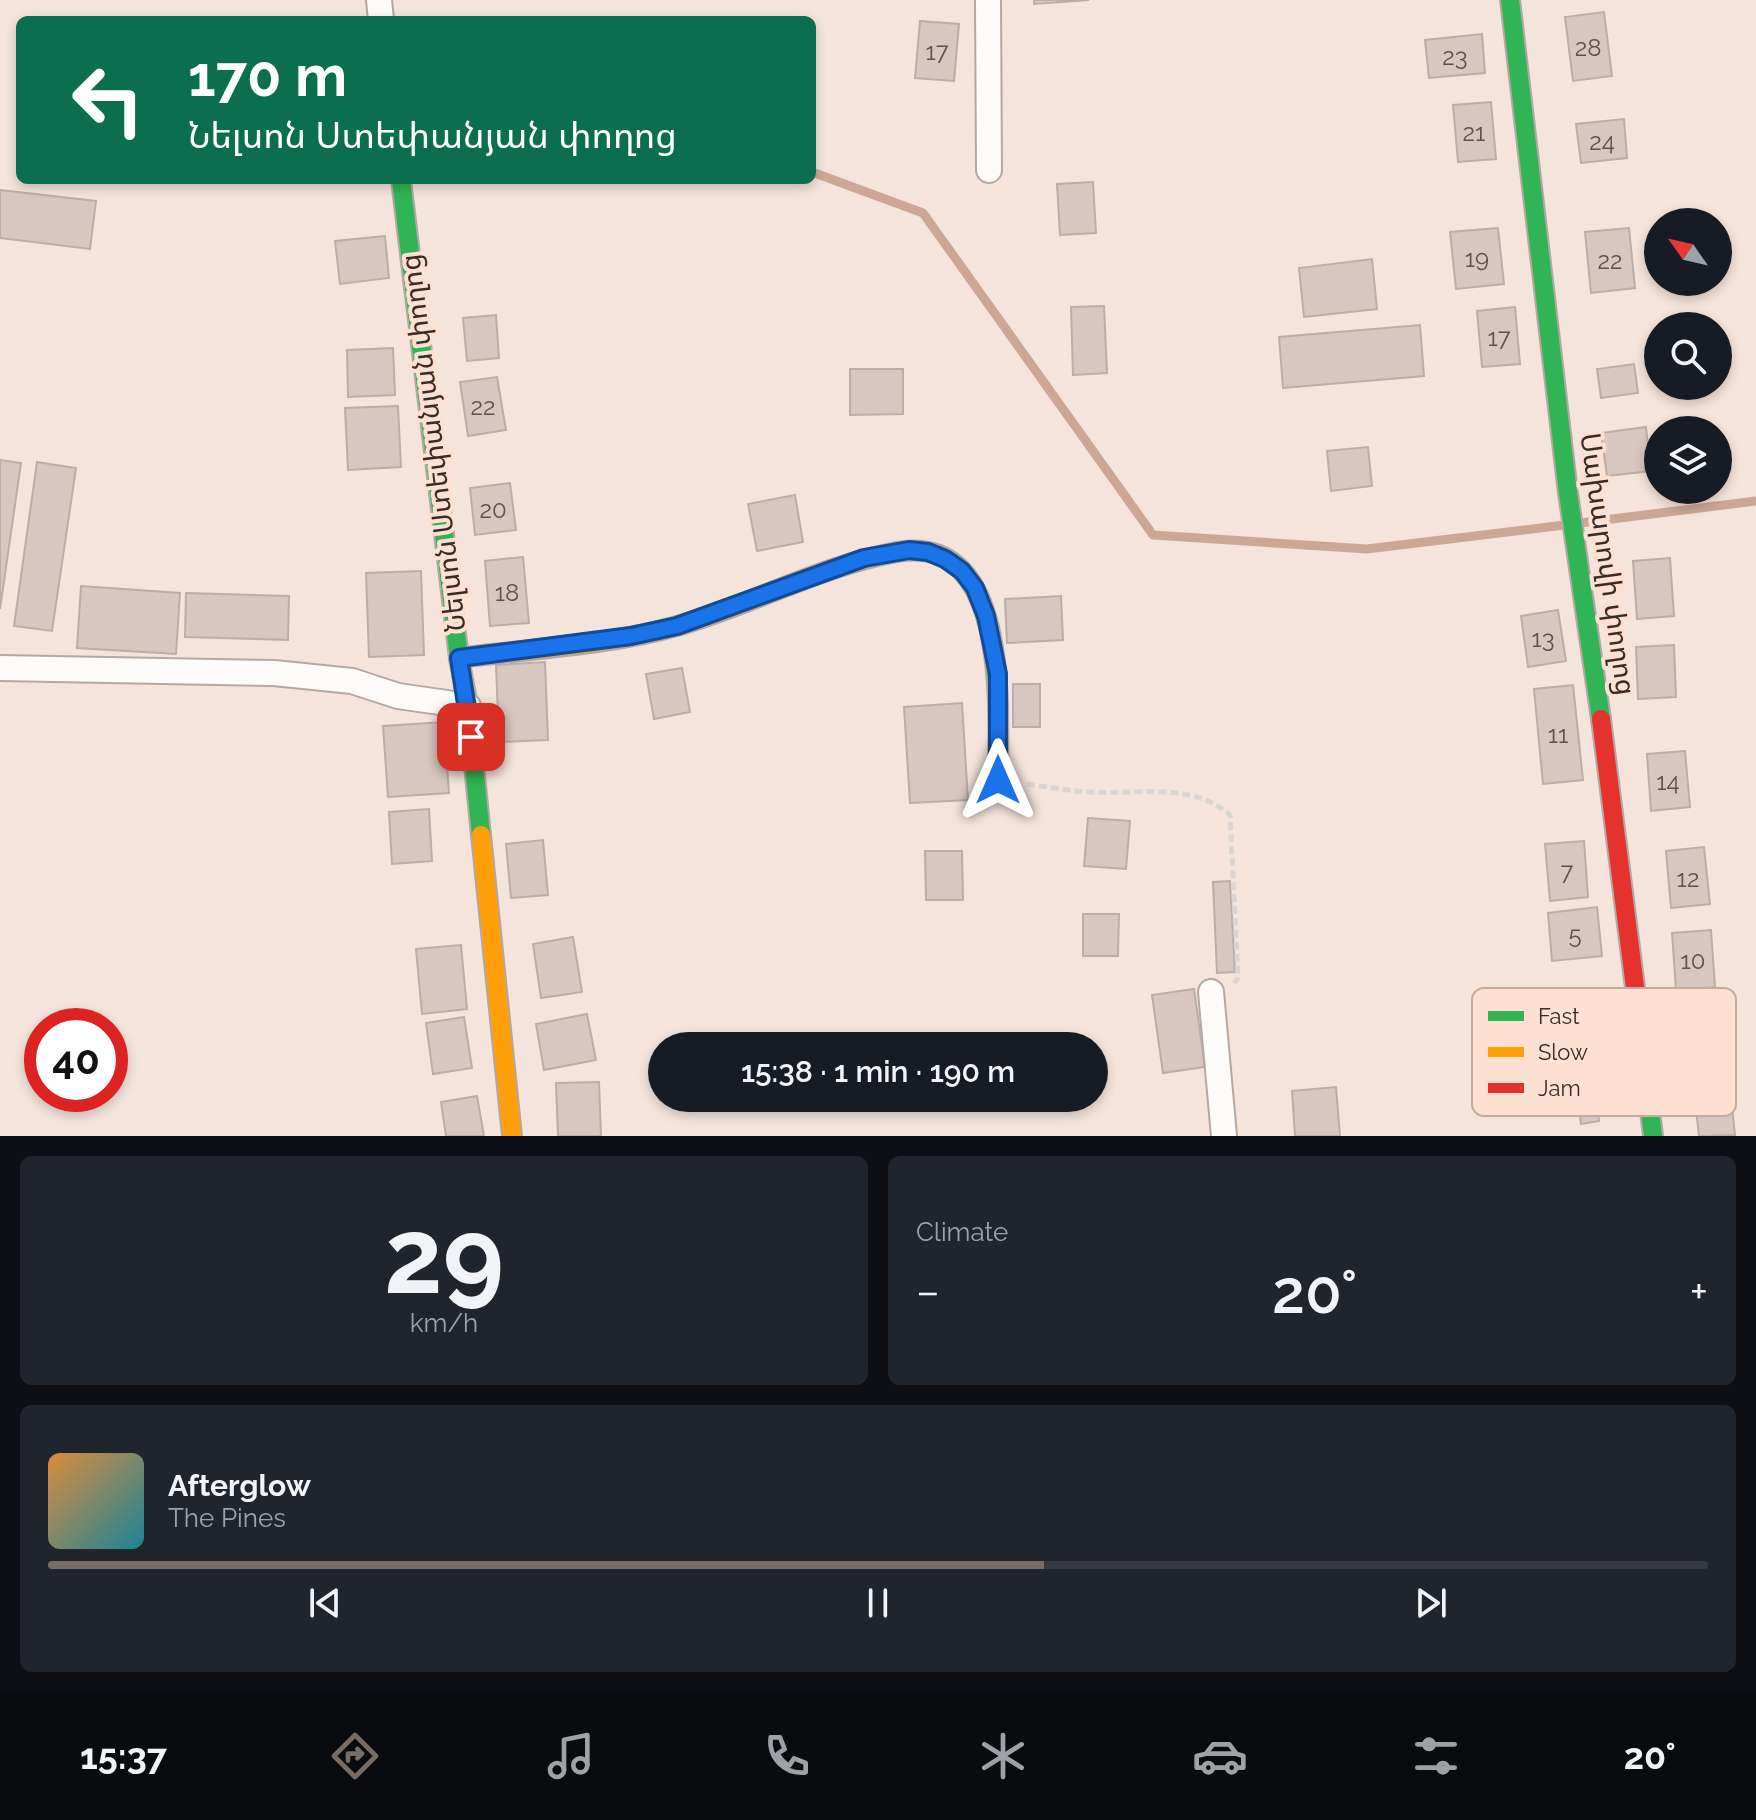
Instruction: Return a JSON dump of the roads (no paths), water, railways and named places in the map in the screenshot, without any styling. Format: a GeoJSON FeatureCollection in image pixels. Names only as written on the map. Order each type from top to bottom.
{"type":"FeatureCollection","features":[{"type":"Feature","properties":{"kind":"street"},"geometry":{"type":"LineString","coordinates":[[988,0],[989,170]]}},
{"type":"Feature","properties":{"kind":"street","name":"Սախարովի փողոց"},"geometry":{"type":"LineString","coordinates":[[1510,0],[1570,509],[1611,790],[1635,988]]}},
{"type":"Feature","properties":{"kind":"street","name":"Նելսոն Ստեփանյան փողոց"},"geometry":{"type":"LineString","coordinates":[[401,184],[459,658],[468,706],[512,1136]]}},
{"type":"Feature","properties":{"kind":"street"},"geometry":{"type":"LineString","coordinates":[[459,658],[646,633],[677,626],[864,558],[909,550],[928,552],[962,571],[975,588],[986,616],[998,674],[998,780]]}},
{"type":"Feature","properties":{"kind":"street"},"geometry":{"type":"LineString","coordinates":[[0,668],[274,673],[352,681],[398,696],[468,706]]}},
{"type":"Feature","properties":{"kind":"street"},"geometry":{"type":"LineString","coordinates":[[1211,992],[1224,1136]]}},
{"type":"Feature","properties":{"kind":"street","name":"Սախարովի փողոց"},"geometry":{"type":"LineString","coordinates":[[1651,1116],[1653,1136]]}},
{"type":"Feature","properties":{"kind":"waterway"},"geometry":{"type":"LineString","coordinates":[[816,173],[923,213],[1153,535],[1367,549],[1565,525]]}},
{"type":"Feature","properties":{"kind":"waterway"},"geometry":{"type":"LineString","coordinates":[[1580,523],[1756,501]]}}]}
